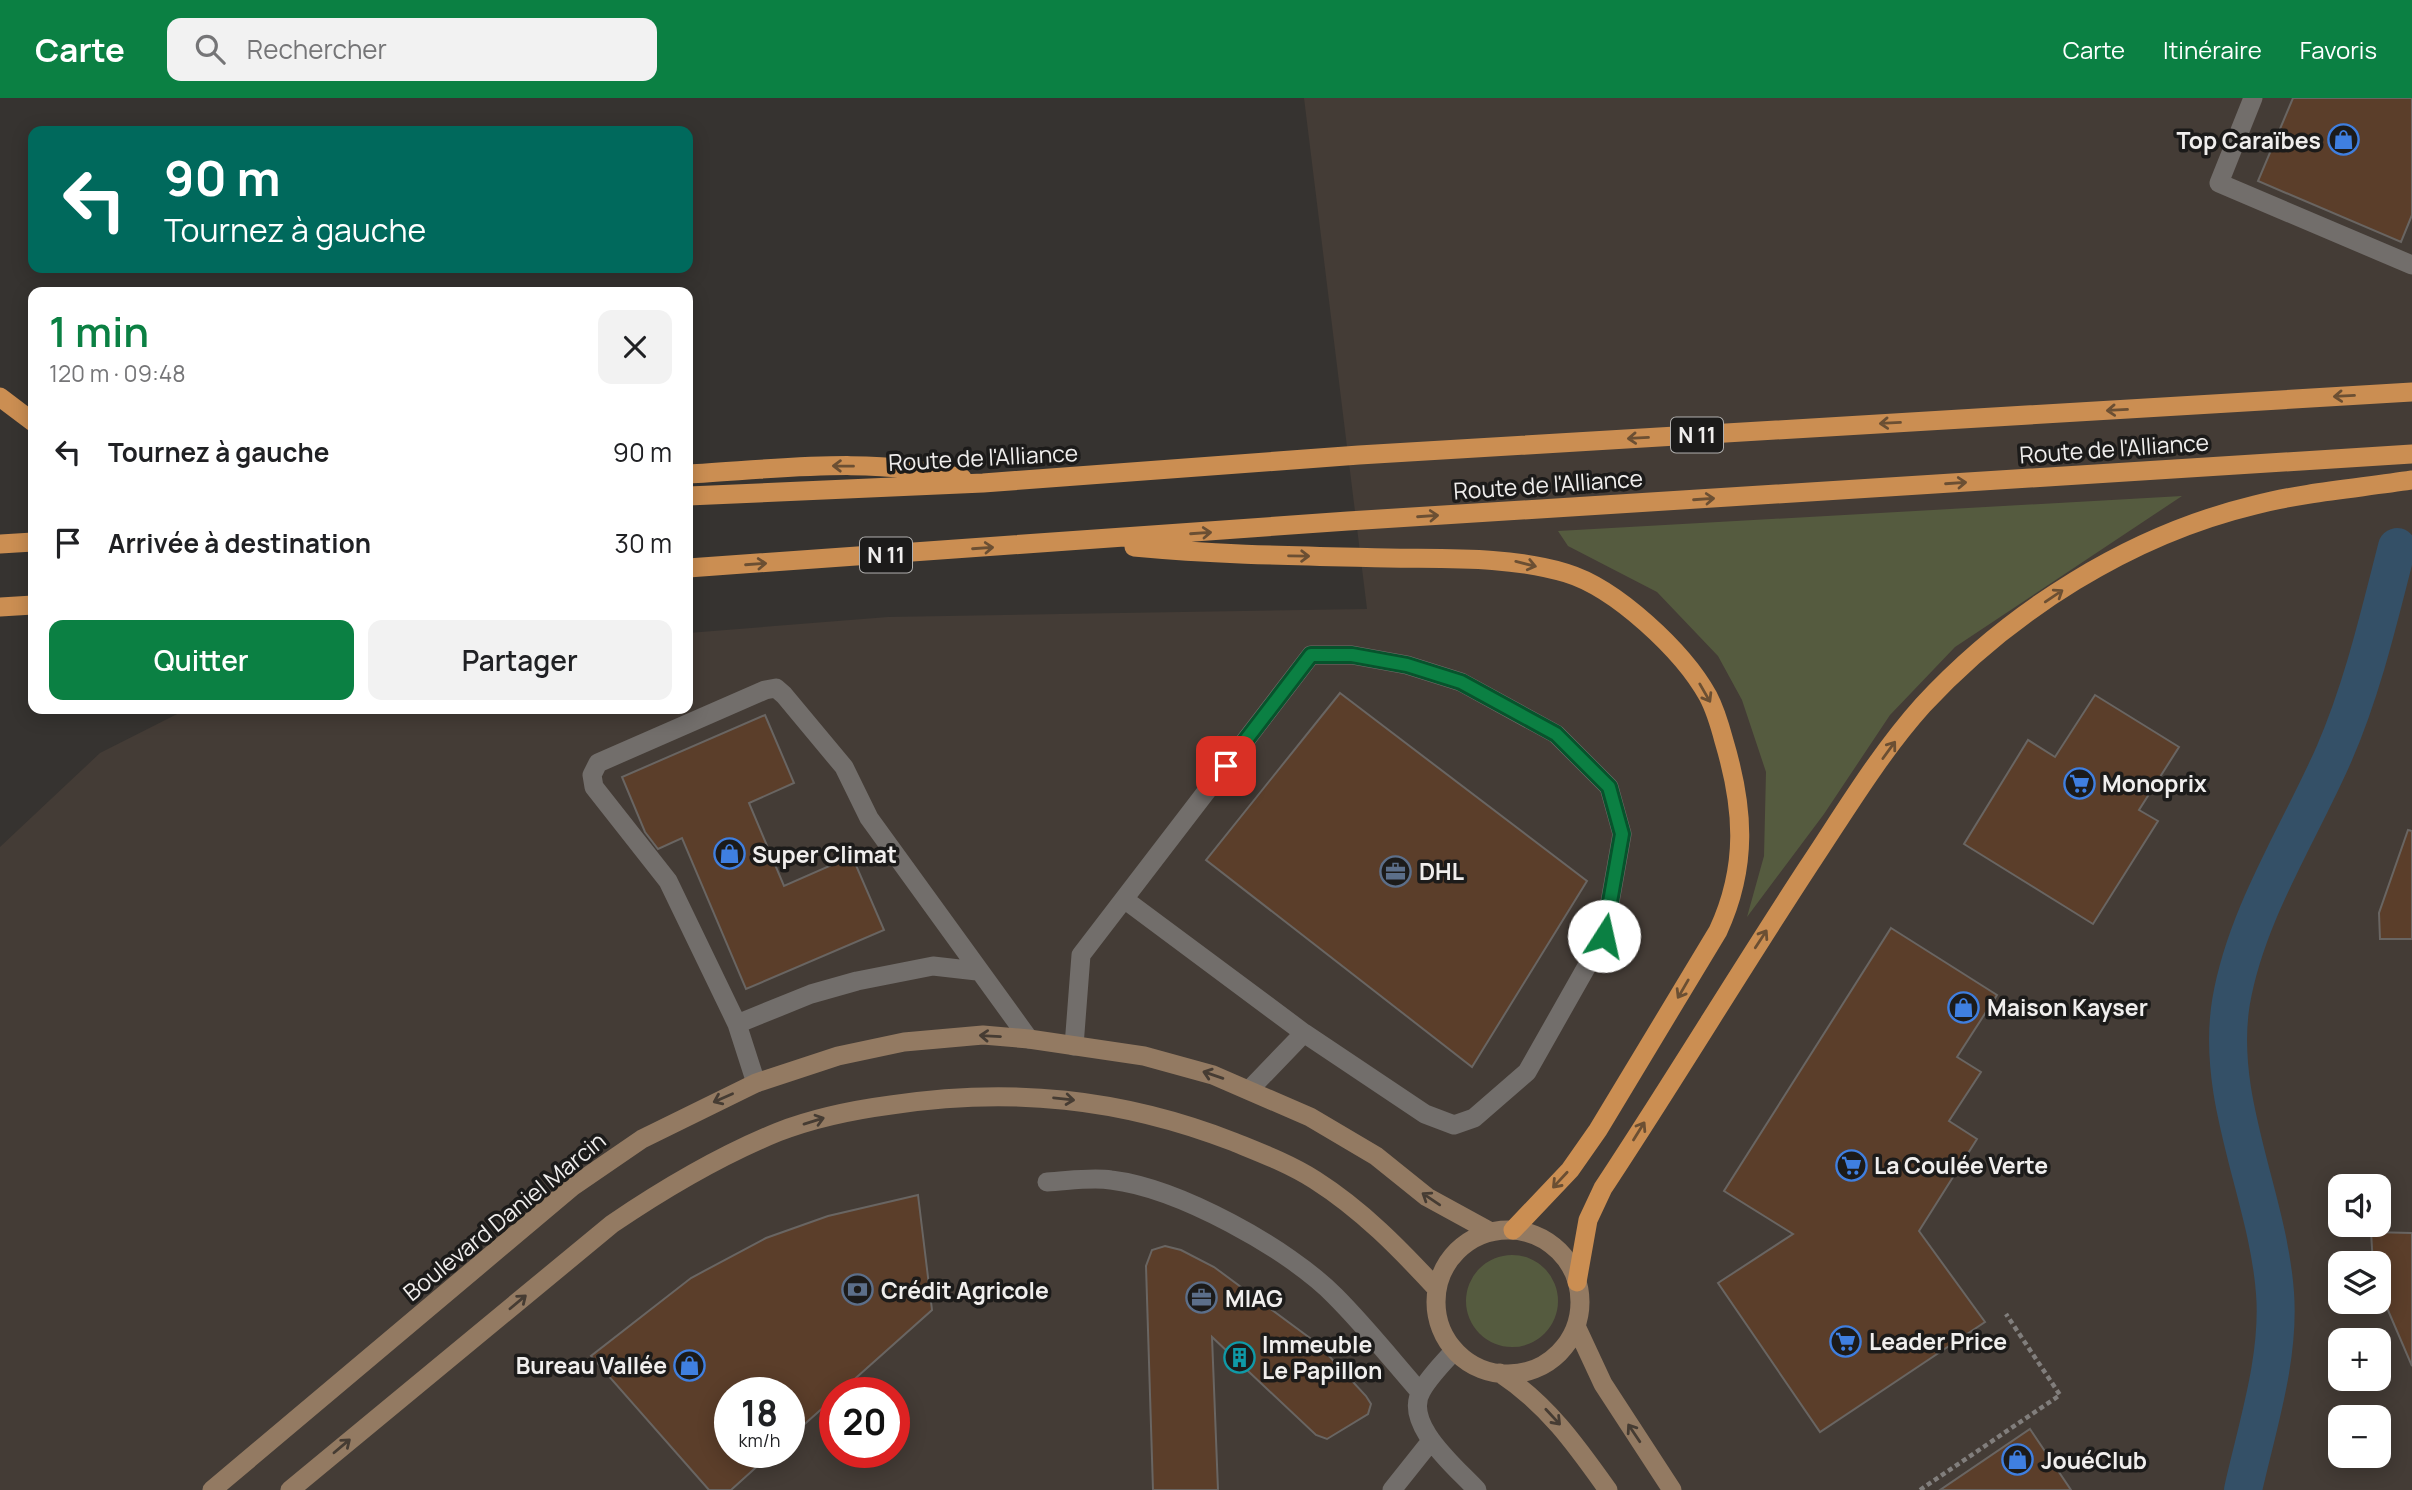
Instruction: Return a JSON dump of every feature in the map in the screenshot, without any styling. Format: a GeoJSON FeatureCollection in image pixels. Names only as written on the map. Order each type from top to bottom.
{"type":"FeatureCollection","features":[{"type":"Feature","properties":{"kind":"highway","name":"Route de l'Alliance"},"geometry":{"type":"LineString","coordinates":[[693,496],[983,483],[1359,455],[2412,392]]}},
{"type":"Feature","properties":{"kind":"highway"},"geometry":{"type":"LineString","coordinates":[[0,397],[28,418]]}},
{"type":"Feature","properties":{"kind":"highway","name":"Route de l'Alliance"},"geometry":{"type":"LineString","coordinates":[[693,568],[1348,522],[2412,454]]}},
{"type":"Feature","properties":{"kind":"highway"},"geometry":{"type":"LineString","coordinates":[[693,474],[837,466],[921,468],[983,483]]}},
{"type":"Feature","properties":{"kind":"highway"},"geometry":{"type":"LineString","coordinates":[[1577,1282],[1583,1240],[1602,1188],[1825,841],[1923,706],[1993,640],[2093,570],[2172,533],[2255,505],[2412,480]]}},
{"type":"Feature","properties":{"kind":"highway"},"geometry":{"type":"LineString","coordinates":[[0,544],[28,542]]}},
{"type":"Feature","properties":{"kind":"highway"},"geometry":{"type":"LineString","coordinates":[[1085,542],[1209,554],[1513,561],[1569,574],[1629,610],[1686,664],[1709,697],[1735,777],[1741,822],[1738,871],[1732,900],[1718,930],[1598,1130],[1570,1170],[1513,1230]]}},
{"type":"Feature","properties":{"kind":"highway"},"geometry":{"type":"LineString","coordinates":[[0,607],[28,605]]}},
{"type":"Feature","properties":{"kind":"main road","name":"Boulevard Daniel Marcin"},"geometry":{"type":"LineString","coordinates":[[212,1490],[572,1187],[642,1139],[756,1083],[838,1056],[904,1042],[983,1035],[1029,1039],[1144,1056],[1213,1075],[1310,1117],[1376,1156],[1427,1197],[1491,1232]]}},
{"type":"Feature","properties":{"kind":"main road"},"geometry":{"type":"LineString","coordinates":[[290,1490],[632,1210],[718,1159],[780,1131],[849,1111],[935,1098],[1026,1095],[1075,1100],[1140,1112],[1202,1130],[1265,1154],[1332,1191],[1365,1215],[1437,1289]]}},
{"type":"Feature","properties":{"kind":"main road"},"geometry":{"type":"LineString","coordinates":[[1513,1230],[1539,1237],[1560,1252],[1577,1282],[1579,1311],[1576,1326],[1564,1347],[1546,1363],[1524,1372],[1500,1373],[1484,1370],[1454,1351],[1438,1323],[1437,1289],[1441,1273],[1461,1247],[1491,1232],[1513,1230]]}},
{"type":"Feature","properties":{"kind":"main road"},"geometry":{"type":"LineString","coordinates":[[1576,1326],[1603,1384],[1672,1490]]}},
{"type":"Feature","properties":{"kind":"main road"},"geometry":{"type":"LineString","coordinates":[[1500,1373],[1523,1388],[1564,1429],[1608,1490]]}},
{"type":"Feature","properties":{"kind":"lane"},"geometry":{"type":"LineString","coordinates":[[2253,98],[2219,183],[2412,265]]}},
{"type":"Feature","properties":{"kind":"lane"},"geometry":{"type":"LineString","coordinates":[[1074,1046],[1081,954],[1311,655],[1363,657],[1407,665],[1461,682],[1556,734],[1609,787],[1622,834],[1604,936],[1527,1072],[1474,1118],[1454,1125],[1425,1114],[1304,1033],[1124,899]]}},
{"type":"Feature","properties":{"kind":"lane"},"geometry":{"type":"LineString","coordinates":[[756,1083],[737,1024],[668,881],[594,788],[592,775],[598,763],[765,690],[776,688],[844,767],[869,818],[977,971],[1029,1039]]}},
{"type":"Feature","properties":{"kind":"lane"},"geometry":{"type":"LineString","coordinates":[[737,1024],[811,994],[857,981],[933,966],[977,971]]}},
{"type":"Feature","properties":{"kind":"lane"},"geometry":{"type":"LineString","coordinates":[[1250,1089],[1304,1033]]}},
{"type":"Feature","properties":{"kind":"lane"},"geometry":{"type":"LineString","coordinates":[[1048,1182],[1110,1180],[1174,1197],[1208,1212],[1306,1271],[1335,1296],[1420,1392]]}},
{"type":"Feature","properties":{"kind":"lane"},"geometry":{"type":"LineString","coordinates":[[1454,1351],[1420,1392],[1419,1416],[1432,1441],[1477,1490]]}},
{"type":"Feature","properties":{"kind":"lane"},"geometry":{"type":"LineString","coordinates":[[1392,1490],[1432,1441]]}},
{"type":"Feature","properties":{"kind":"path"},"geometry":{"type":"LineString","coordinates":[[1920,1490],[2060,1395],[2006,1314]]}},
{"type":"Feature","properties":{"kind":"shaded area"},"geometry":{"type":"Polygon","coordinates":[[[1304,98],[2412,98],[2412,1490],[0,1490],[0,847],[100,753],[177,714],[693,714],[693,633],[888,617],[1367,609],[1304,98]]]}},
{"type":"Feature","properties":{"kind":"green space"},"geometry":{"type":"Polygon","coordinates":[[[2182,496],[1955,647],[1890,715],[1824,814],[1747,917],[1764,856],[1766,772],[1742,700],[1718,656],[1657,592],[1568,546],[1558,531],[2182,496]]]}},
{"type":"Feature","properties":{"kind":"green space"},"geometry":{"type":"Polygon","coordinates":[[[1512,1255],[1529,1259],[1544,1269],[1554,1284],[1558,1301],[1554,1318],[1544,1333],[1529,1343],[1512,1347],[1495,1343],[1480,1333],[1470,1318],[1466,1301],[1470,1284],[1480,1269],[1495,1259],[1512,1255]]]}},
{"type":"Feature","properties":{"kind":"building","name":"Top Caraïbes"},"geometry":{"type":"Polygon","coordinates":[[[2293,98],[2412,98],[2412,215],[2401,242],[2258,181],[2293,98]]]}},
{"type":"Feature","properties":{"kind":"building","name":"DHL"},"geometry":{"type":"Polygon","coordinates":[[[1340,693],[1587,881],[1472,1067],[1206,860],[1340,693]]]}},
{"type":"Feature","properties":{"kind":"building","name":"Monoprix"},"geometry":{"type":"Polygon","coordinates":[[[2095,695],[2179,747],[2139,810],[2158,821],[2093,924],[1964,844],[2028,740],[2055,757],[2095,695]]]}},
{"type":"Feature","properties":{"kind":"building","name":"Super Climat"},"geometry":{"type":"Polygon","coordinates":[[[765,715],[794,783],[749,803],[784,886],[852,856],[884,930],[746,989],[682,838],[658,849],[645,832],[622,777],[765,715]]]}},
{"type":"Feature","properties":{"kind":"building"},"geometry":{"type":"Polygon","coordinates":[[[2408,830],[2412,831],[2412,939],[2380,939],[2379,913],[2408,830]]]}},
{"type":"Feature","properties":{"kind":"building","name":"La Coulée Verte"},"geometry":{"type":"Polygon","coordinates":[[[1891,928],[1997,995],[1957,1057],[1981,1072],[1949,1121],[1977,1139],[1919,1231],[1985,1322],[1820,1432],[1718,1283],[1793,1234],[1724,1191],[1891,928]]]}},
{"type":"Feature","properties":{"kind":"building"},"geometry":{"type":"Polygon","coordinates":[[[918,1195],[932,1310],[857,1377],[819,1377],[819,1411],[805,1424],[805,1377],[714,1377],[714,1468],[755,1468],[731,1490],[709,1490],[591,1356],[691,1278],[766,1238],[828,1216],[918,1195]]]}},
{"type":"Feature","properties":{"kind":"building"},"geometry":{"type":"Polygon","coordinates":[[[2391,1232],[2412,1233],[2412,1366],[2390,1314],[2391,1251],[2372,1251],[2371,1237],[2391,1237],[2391,1232]]]}},
{"type":"Feature","properties":{"kind":"building","name":"Immeuble Le Papillon"},"geometry":{"type":"Polygon","coordinates":[[[1165,1246],[1181,1250],[1214,1267],[1318,1344],[1366,1396],[1371,1404],[1368,1414],[1327,1439],[1316,1435],[1212,1337],[1218,1490],[1153,1490],[1146,1266],[1152,1250],[1165,1246]]]}},
{"type":"Feature","properties":{"kind":"building","name":"JouéClub"},"geometry":{"type":"Polygon","coordinates":[[[2030,1429],[2071,1490],[1940,1490],[2030,1429]]]}},
{"type":"Feature","properties":{"kind":"waterway"},"geometry":{"type":"LineString","coordinates":[[2243,1490],[2271,1367],[2276,1318],[2275,1293],[2263,1220],[2244,1148],[2230,1075],[2228,1039],[2231,1002],[2238,969],[2261,906],[2334,754],[2354,703],[2397,547]]}},
{"type":"Feature","properties":{"kind":"place","name":"Top Caraïbes"},"geometry":{"type":"Point","coordinates":[2344,140]}},
{"type":"Feature","properties":{"kind":"place","name":"Monoprix"},"geometry":{"type":"Point","coordinates":[2079,783]}},
{"type":"Feature","properties":{"kind":"place","name":"Super Climat"},"geometry":{"type":"Point","coordinates":[729,854]}},
{"type":"Feature","properties":{"kind":"place","name":"DHL"},"geometry":{"type":"Point","coordinates":[1396,871]}},
{"type":"Feature","properties":{"kind":"place","name":"Maison Kayser"},"geometry":{"type":"Point","coordinates":[1964,1007]}},
{"type":"Feature","properties":{"kind":"place","name":"La Coulée Verte"},"geometry":{"type":"Point","coordinates":[1851,1165]}},
{"type":"Feature","properties":{"kind":"place","name":"Crédit Agricole"},"geometry":{"type":"Point","coordinates":[858,1290]}},
{"type":"Feature","properties":{"kind":"place","name":"MIAG"},"geometry":{"type":"Point","coordinates":[1202,1298]}},
{"type":"Feature","properties":{"kind":"place","name":"Leader Price"},"geometry":{"type":"Point","coordinates":[1846,1341]}},
{"type":"Feature","properties":{"kind":"place","name":"Immeuble Le Papillon"},"geometry":{"type":"Point","coordinates":[1239,1357]}},
{"type":"Feature","properties":{"kind":"place","name":"Bureau Vallée"},"geometry":{"type":"Point","coordinates":[690,1365]}},
{"type":"Feature","properties":{"kind":"place","name":"JouéClub"},"geometry":{"type":"Point","coordinates":[2018,1460]}},
{"type":"Feature","properties":{"kind":"route"},"geometry":{"type":"LineString","coordinates":[[1226,766],[1311,655],[1352,655],[1407,665],[1461,682],[1556,734],[1609,787],[1622,834],[1604,936]]}}]}
